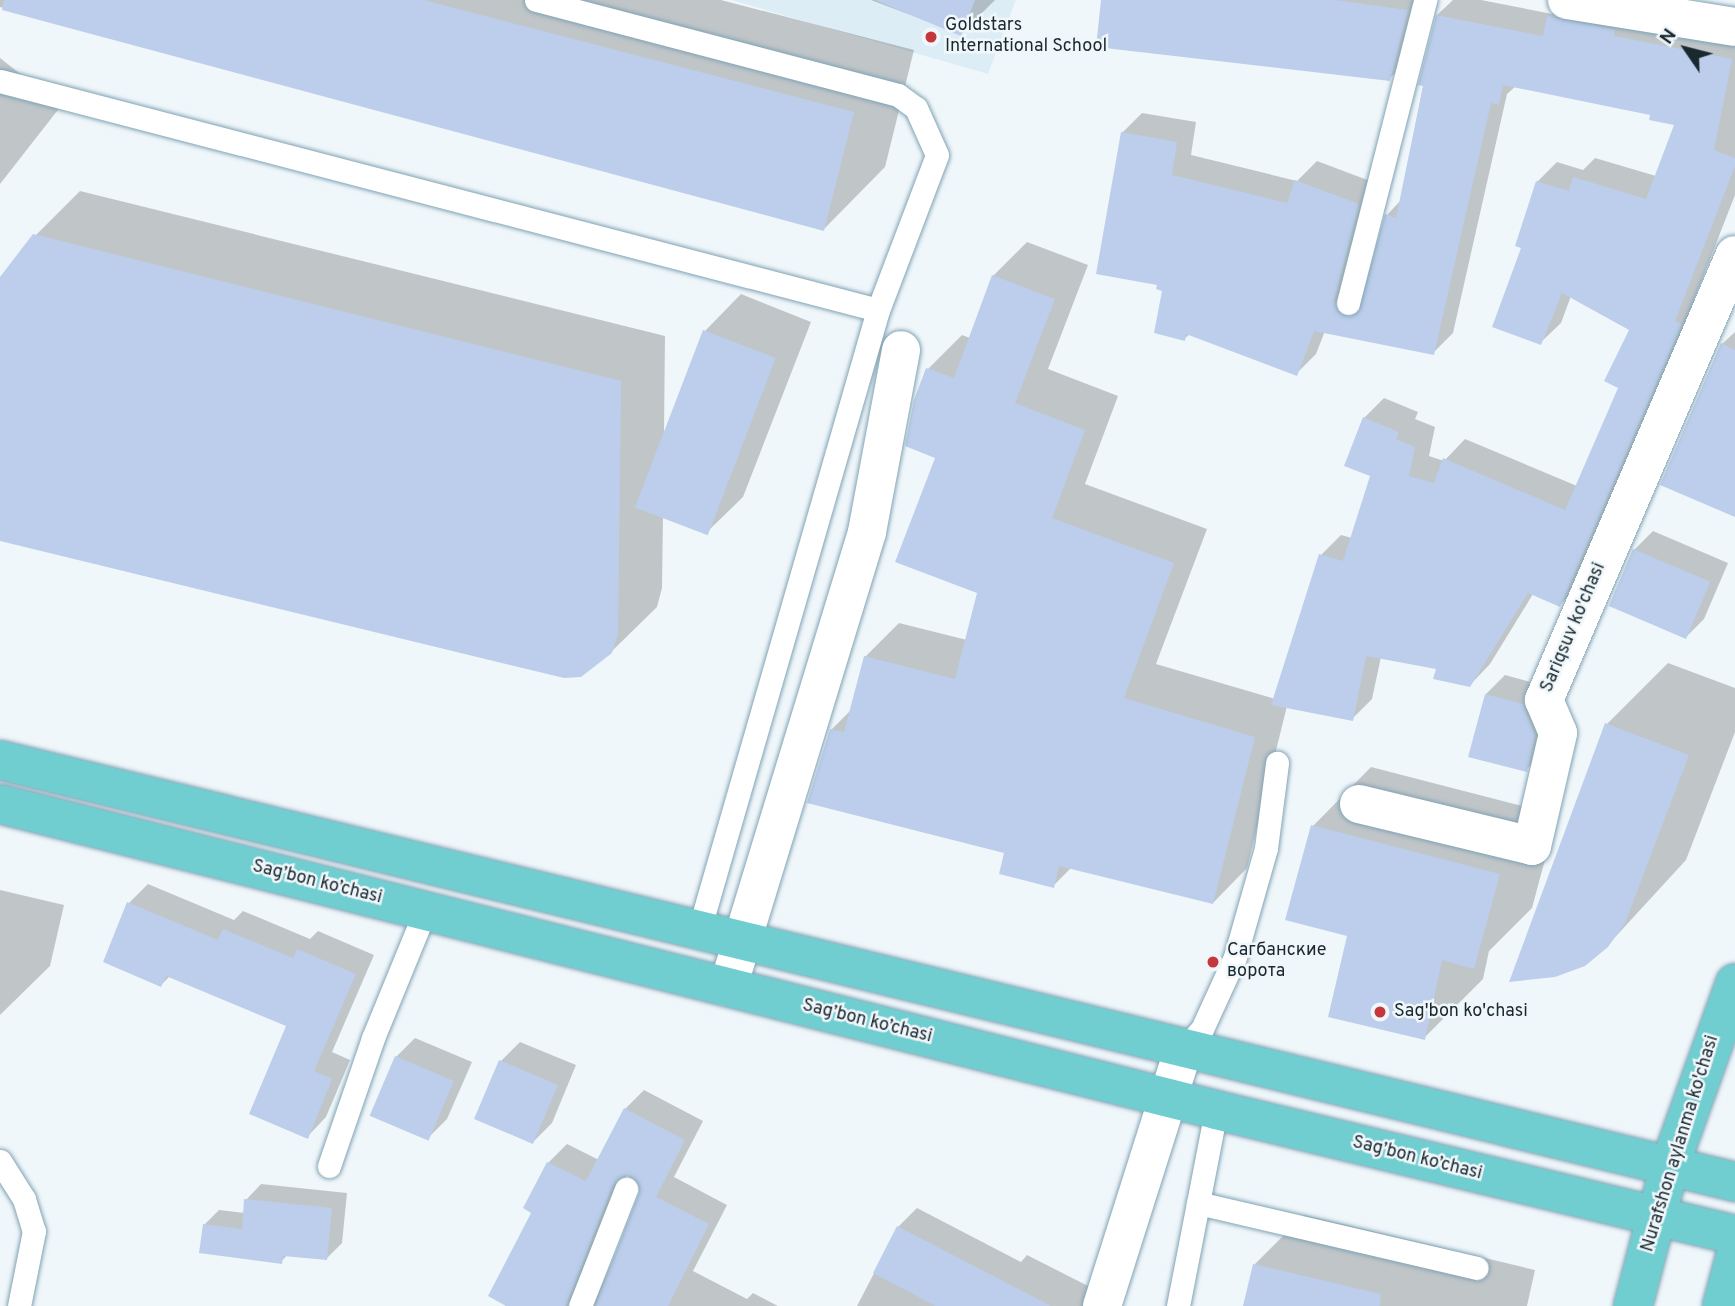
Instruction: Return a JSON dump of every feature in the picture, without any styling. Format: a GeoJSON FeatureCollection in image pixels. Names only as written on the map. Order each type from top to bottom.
{"type":"FeatureCollection","features":[{"type":"Feature","properties":{"kind":"main road"},"geometry":{"type":"LineString","coordinates":[[0,760],[1183,1050],[1735,1182]]}},
{"type":"Feature","properties":{"kind":"main road","name":"Sag’bon ko’chasi"},"geometry":{"type":"LineString","coordinates":[[0,804],[426,909],[1216,1110],[1735,1235]]}},
{"type":"Feature","properties":{"kind":"main road","name":"Nurafshon aylanma ko'chasi"},"geometry":{"type":"LineString","coordinates":[[1633,1306],[1670,1165],[1735,983]]}},
{"type":"Feature","properties":{"kind":"main road"},"geometry":{"type":"LineString","coordinates":[[1722,1306],[1735,1257]]}},
{"type":"Feature","properties":{"kind":"street"},"geometry":{"type":"LineString","coordinates":[[1567,0],[1735,27]]}},
{"type":"Feature","properties":{"kind":"street","name":"Sariqsuv ko'chasi"},"geometry":{"type":"LineString","coordinates":[[1359,804],[1532,846],[1558,733],[1544,700],[1735,255]]}},
{"type":"Feature","properties":{"kind":"street"},"geometry":{"type":"LineString","coordinates":[[728,987],[867,532],[901,351]]}},
{"type":"Feature","properties":{"kind":"street"},"geometry":{"type":"LineString","coordinates":[[1102,1306],[1183,1050]]}},
{"type":"Feature","properties":{"kind":"lane"},"geometry":{"type":"LineString","coordinates":[[536,0],[898,95],[916,108],[937,155],[878,310],[699,930]]}},
{"type":"Feature","properties":{"kind":"lane"},"geometry":{"type":"LineString","coordinates":[[1348,303],[1425,0]]}},
{"type":"Feature","properties":{"kind":"lane"},"geometry":{"type":"LineString","coordinates":[[0,81],[878,310]]}},
{"type":"Feature","properties":{"kind":"lane"},"geometry":{"type":"LineString","coordinates":[[1183,1050],[1202,1029],[1235,957],[1266,848],[1277,763]]}},
{"type":"Feature","properties":{"kind":"lane"},"geometry":{"type":"LineString","coordinates":[[329,1166],[373,1038],[426,909]]}},
{"type":"Feature","properties":{"kind":"lane"},"geometry":{"type":"LineString","coordinates":[[1178,1306],[1216,1110]]}},
{"type":"Feature","properties":{"kind":"lane"},"geometry":{"type":"LineString","coordinates":[[0,1161],[24,1199],[34,1231],[19,1306]]}},
{"type":"Feature","properties":{"kind":"lane"},"geometry":{"type":"LineString","coordinates":[[580,1306],[626,1189]]}},
{"type":"Feature","properties":{"kind":"lane"},"geometry":{"type":"LineString","coordinates":[[1198,1203],[1477,1268]]}},
{"type":"Feature","properties":{"kind":"shaded area","name":"Goldstars International School"},"geometry":{"type":"Polygon","coordinates":[[[731,0],[1016,0],[988,74],[731,0]]]}},
{"type":"Feature","properties":{"kind":"building"},"geometry":{"type":"Polygon","coordinates":[[[4,0],[424,0],[854,112],[824,231],[2,10],[4,0]]]}},
{"type":"Feature","properties":{"kind":"building"},"geometry":{"type":"Polygon","coordinates":[[[875,0],[975,0],[961,36],[875,0]]]}},
{"type":"Feature","properties":{"kind":"building"},"geometry":{"type":"Polygon","coordinates":[[[1101,0],[1335,0],[1408,10],[1390,81],[1096,47],[1101,0]]]}},
{"type":"Feature","properties":{"kind":"building"},"geometry":{"type":"Polygon","coordinates":[[[1436,15],[1543,36],[1547,16],[1615,30],[1614,36],[1732,59],[1714,150],[1735,158],[1735,166],[1675,321],[1682,324],[1560,607],[1528,593],[1470,687],[1433,679],[1436,669],[1366,656],[1353,721],[1271,705],[1319,554],[1343,561],[1370,476],[1344,466],[1363,417],[1399,432],[1396,439],[1415,447],[1409,476],[1434,483],[1443,458],[1565,510],[1618,388],[1604,381],[1629,330],[1562,293],[1541,345],[1492,327],[1521,248],[1515,246],[1536,181],[1569,191],[1573,177],[1646,199],[1674,125],[1649,120],[1650,115],[1503,85],[1499,105],[1491,103],[1434,355],[1314,331],[1297,376],[1186,334],[1185,341],[1154,333],[1162,291],[1156,289],[1157,285],[1096,274],[1121,132],[1177,142],[1172,175],[1287,203],[1295,180],[1359,204],[1334,300],[1339,313],[1357,313],[1385,214],[1396,218],[1423,86],[1418,85],[1436,15]]]}},
{"type":"Feature","properties":{"kind":"building"},"geometry":{"type":"Polygon","coordinates":[[[33,234],[621,381],[618,634],[612,653],[581,677],[564,678],[0,541],[0,277],[33,234]]]}},
{"type":"Feature","properties":{"kind":"building"},"geometry":{"type":"Polygon","coordinates":[[[992,275],[1055,299],[1015,403],[1085,430],[1052,518],[1174,563],[1124,698],[1255,737],[1213,904],[1059,866],[1054,888],[999,874],[1004,853],[807,803],[830,729],[844,732],[864,656],[955,679],[977,593],[895,562],[935,458],[905,446],[914,400],[926,368],[954,378],[992,275]]]}},
{"type":"Feature","properties":{"kind":"building"},"geometry":{"type":"Polygon","coordinates":[[[703,330],[776,358],[708,535],[635,507],[703,330]]]}},
{"type":"Feature","properties":{"kind":"building"},"geometry":{"type":"Polygon","coordinates":[[[1721,343],[1735,350],[1735,517],[1660,485],[1721,343]]]}},
{"type":"Feature","properties":{"kind":"building"},"geometry":{"type":"Polygon","coordinates":[[[1633,549],[1710,582],[1686,639],[1609,606],[1633,549]]]}},
{"type":"Feature","properties":{"kind":"building"},"geometry":{"type":"Polygon","coordinates":[[[1485,694],[1523,704],[1535,735],[1527,772],[1468,757],[1485,694]]]}},
{"type":"Feature","properties":{"kind":"building"},"geometry":{"type":"Polygon","coordinates":[[[1605,723],[1689,755],[1625,923],[1608,947],[1585,966],[1555,977],[1509,982],[1605,723]]]}},
{"type":"Feature","properties":{"kind":"building"},"geometry":{"type":"Polygon","coordinates":[[[1311,825],[1500,874],[1474,969],[1442,960],[1425,1040],[1328,1017],[1347,936],[1285,920],[1311,825]]]}},
{"type":"Feature","properties":{"kind":"building"},"geometry":{"type":"Polygon","coordinates":[[[127,902],[218,940],[223,929],[293,958],[297,949],[356,974],[314,1071],[332,1079],[308,1139],[249,1114],[286,1026],[166,976],[161,987],[103,962],[127,902]]]}},
{"type":"Feature","properties":{"kind":"building"},"geometry":{"type":"Polygon","coordinates":[[[395,1056],[454,1081],[429,1141],[370,1116],[395,1056]]]}},
{"type":"Feature","properties":{"kind":"building"},"geometry":{"type":"Polygon","coordinates":[[[499,1060],[558,1085],[533,1144],[474,1119],[499,1060]]]}},
{"type":"Feature","properties":{"kind":"building"},"geometry":{"type":"Polygon","coordinates":[[[624,1108],[685,1140],[656,1197],[709,1224],[668,1306],[595,1306],[639,1193],[636,1180],[625,1175],[613,1184],[566,1306],[506,1306],[488,1296],[531,1213],[523,1208],[547,1162],[586,1181],[624,1108]]]}},
{"type":"Feature","properties":{"kind":"building"},"geometry":{"type":"Polygon","coordinates":[[[244,1199],[332,1208],[327,1260],[283,1256],[282,1264],[199,1253],[203,1224],[242,1229],[244,1199]]]}},
{"type":"Feature","properties":{"kind":"building"},"geometry":{"type":"Polygon","coordinates":[[[897,1226],[1051,1306],[936,1306],[873,1273],[897,1226]]]}},
{"type":"Feature","properties":{"kind":"building"},"geometry":{"type":"Polygon","coordinates":[[[1253,1264],[1381,1294],[1380,1306],[1243,1306],[1253,1264]]]}},
{"type":"Feature","properties":{"kind":"place","name":"Goldstars International School"},"geometry":{"type":"Point","coordinates":[931,37]}},
{"type":"Feature","properties":{"kind":"place","name":"Сагбанские ворота"},"geometry":{"type":"Point","coordinates":[1213,962]}},
{"type":"Feature","properties":{"kind":"place","name":"Sag'bon ko'chasi"},"geometry":{"type":"Point","coordinates":[1380,1012]}}]}
